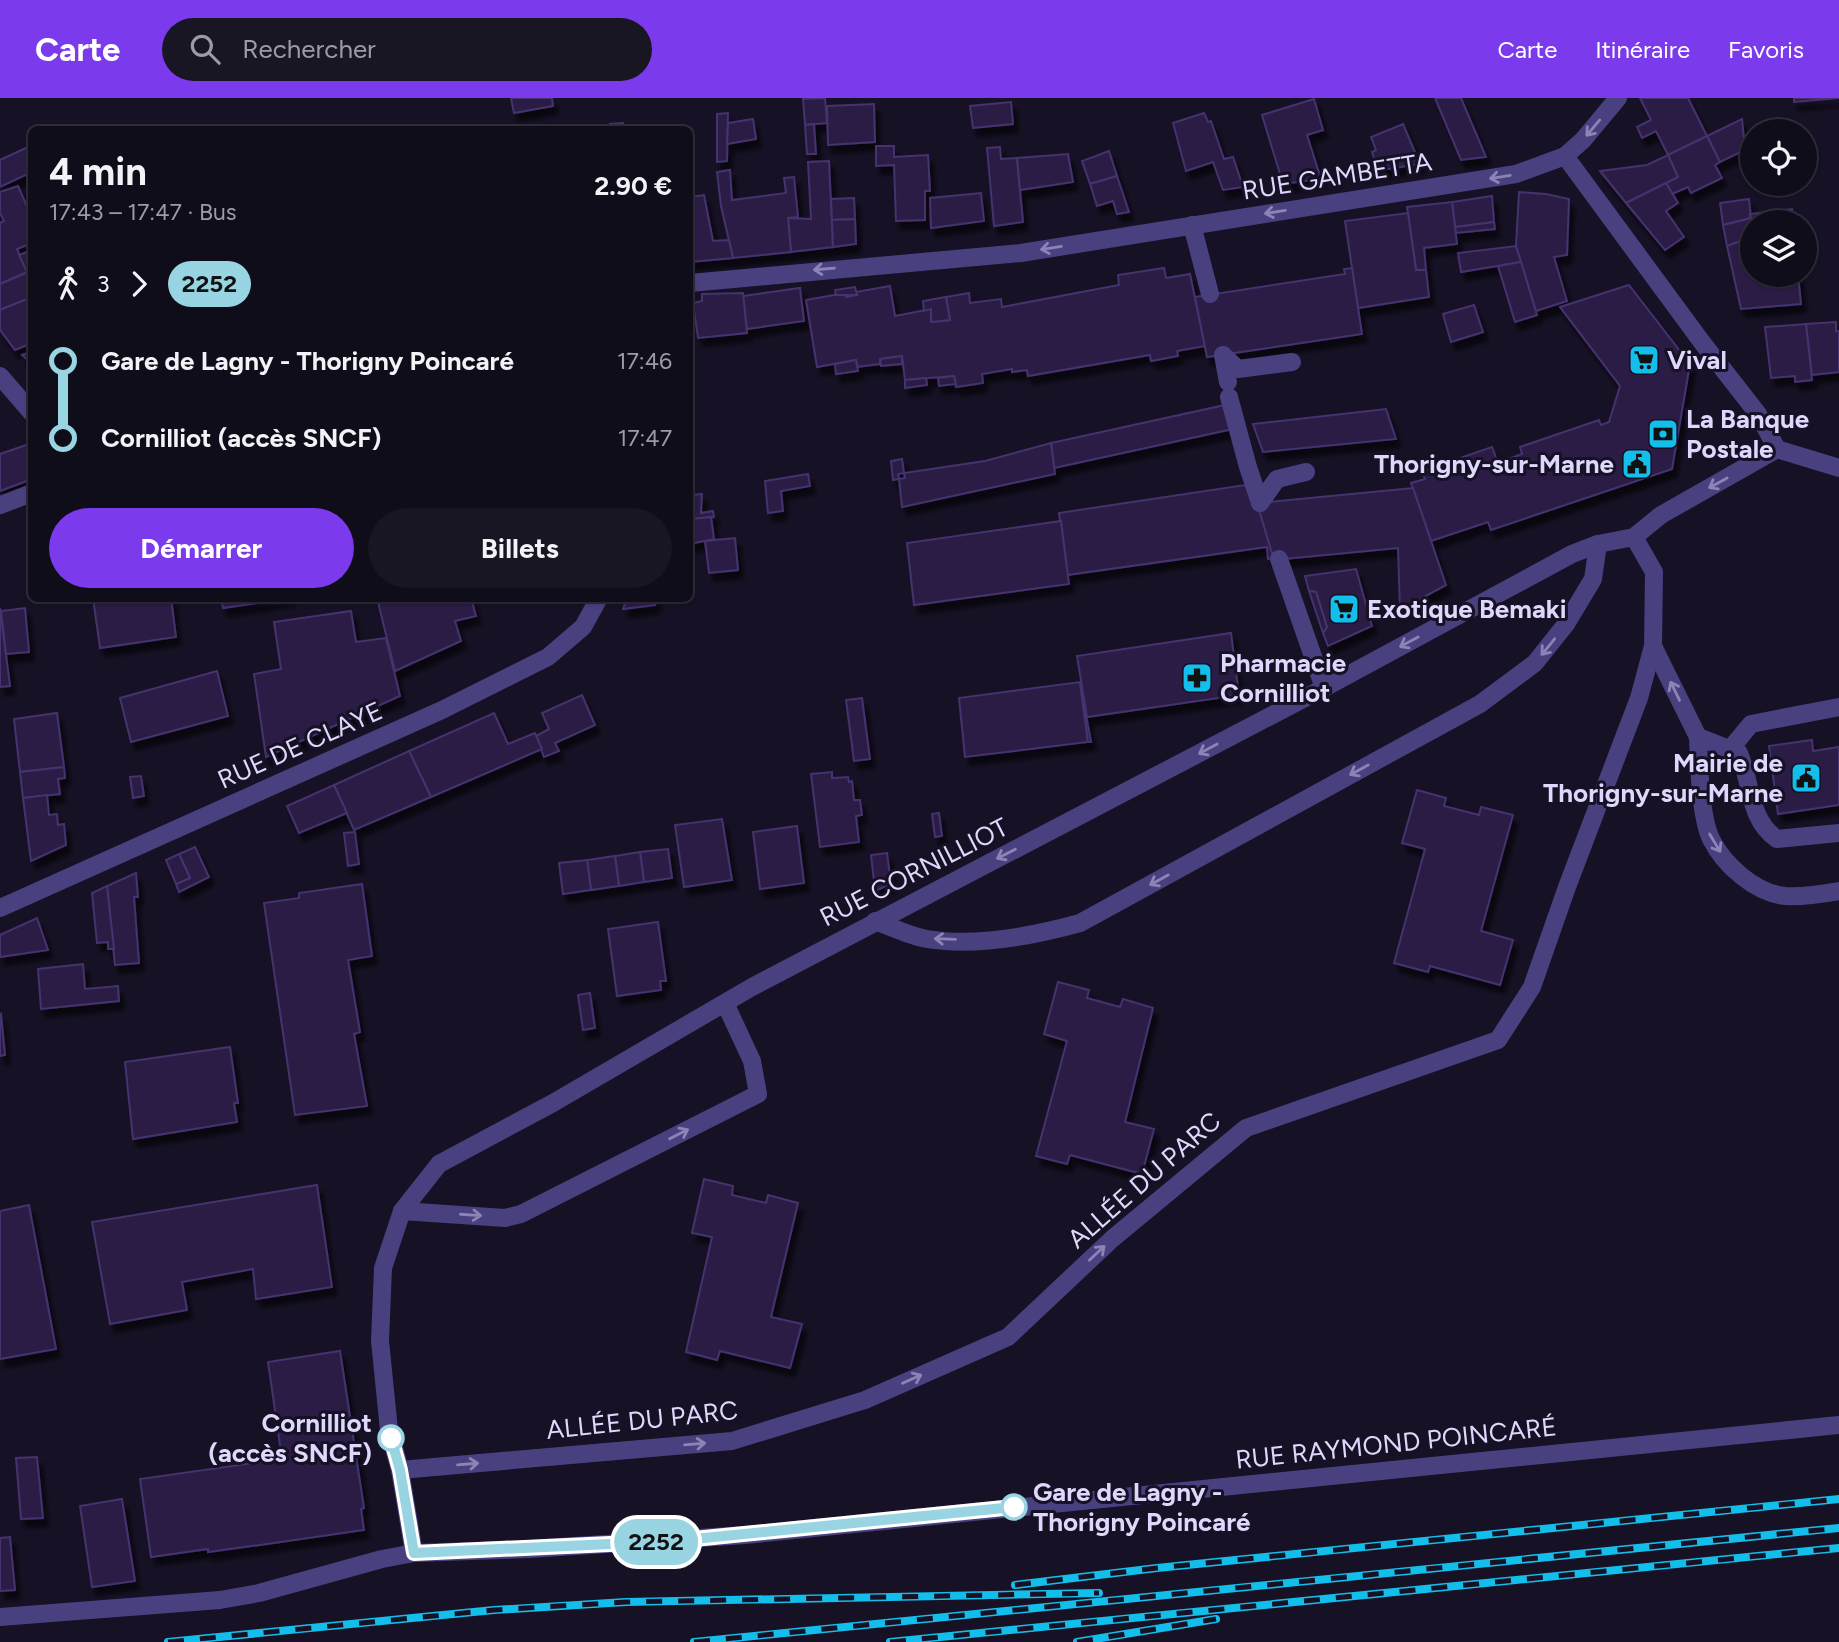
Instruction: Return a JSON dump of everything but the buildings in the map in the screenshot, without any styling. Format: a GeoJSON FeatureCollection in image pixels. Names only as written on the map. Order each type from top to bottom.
{"type":"FeatureCollection","features":[{"type":"Feature","properties":{"kind":"street"},"geometry":{"type":"LineString","coordinates":[[1618,98],[1583,140],[1565,156],[1758,414],[1777,449],[1839,468]]}},
{"type":"Feature","properties":{"kind":"street","name":"RUE GAMBETTA"},"geometry":{"type":"LineString","coordinates":[[693,283],[1021,253],[1517,174],[1565,156]]}},
{"type":"Feature","properties":{"kind":"street"},"geometry":{"type":"LineString","coordinates":[[1192,225],[1210,295]]}},
{"type":"Feature","properties":{"kind":"street"},"geometry":{"type":"LineString","coordinates":[[1258,496],[1228,390],[1223,355],[1238,369],[1292,362]]}},
{"type":"Feature","properties":{"kind":"street"},"geometry":{"type":"LineString","coordinates":[[0,376],[28,408]]}},
{"type":"Feature","properties":{"kind":"street","name":"RUE CORNILLIOT"},"geometry":{"type":"LineString","coordinates":[[414,1553],[400,1470],[389,1430],[380,1341],[383,1268],[402,1211],[439,1164],[553,1103],[725,1003],[875,921],[1324,688],[1572,554],[1598,544],[1634,537],[1661,515],[1777,449]]}},
{"type":"Feature","properties":{"kind":"street"},"geometry":{"type":"LineString","coordinates":[[1254,460],[1260,480],[1258,496]]}},
{"type":"Feature","properties":{"kind":"street"},"geometry":{"type":"LineString","coordinates":[[1258,496],[1277,479],[1306,472]]}},
{"type":"Feature","properties":{"kind":"street"},"geometry":{"type":"LineString","coordinates":[[0,505],[28,494]]}},
{"type":"Feature","properties":{"kind":"street","name":"ALLÉE DU PARC"},"geometry":{"type":"LineString","coordinates":[[400,1470],[732,1441],[865,1400],[1008,1337],[1112,1239],[1245,1128],[1498,1040],[1532,987],[1639,698],[1653,646],[1654,572],[1634,537]]}},
{"type":"Feature","properties":{"kind":"street"},"geometry":{"type":"LineString","coordinates":[[875,921],[926,939],[985,941],[1043,933],[1080,923],[1480,704],[1535,663],[1566,624],[1593,579],[1598,544]]}},
{"type":"Feature","properties":{"kind":"street"},"geometry":{"type":"LineString","coordinates":[[1279,559],[1324,688]]}},
{"type":"Feature","properties":{"kind":"street","name":"RUE DE CLAYE"},"geometry":{"type":"LineString","coordinates":[[0,908],[430,716],[548,657],[583,627],[597,602]]}},
{"type":"Feature","properties":{"kind":"street"},"geometry":{"type":"LineString","coordinates":[[1653,646],[1698,737],[1702,800],[1710,838],[1733,869],[1765,891],[1785,896],[1839,891]]}},
{"type":"Feature","properties":{"kind":"street"},"geometry":{"type":"LineString","coordinates":[[1731,748],[1751,724],[1839,707]]}},
{"type":"Feature","properties":{"kind":"street"},"geometry":{"type":"LineString","coordinates":[[1698,737],[1739,752],[1747,770],[1755,813],[1765,831],[1777,839],[1839,833]]}},
{"type":"Feature","properties":{"kind":"street"},"geometry":{"type":"LineString","coordinates":[[402,1211],[506,1218],[521,1213],[758,1094],[752,1061],[725,1003]]}},
{"type":"Feature","properties":{"kind":"street","name":"RUE RAYMOND POINCARÉ"},"geometry":{"type":"LineString","coordinates":[[0,1617],[220,1600],[414,1553],[542,1549],[745,1535],[1839,1425]]}},
{"type":"Feature","properties":{"kind":"railway"},"geometry":{"type":"LineString","coordinates":[[1015,1585],[1157,1568],[1839,1499]]}},
{"type":"Feature","properties":{"kind":"railway"},"geometry":{"type":"LineString","coordinates":[[694,1642],[1839,1528]]}},
{"type":"Feature","properties":{"kind":"railway"},"geometry":{"type":"LineString","coordinates":[[890,1642],[1839,1548]]}},
{"type":"Feature","properties":{"kind":"railway"},"geometry":{"type":"LineString","coordinates":[[168,1642],[494,1610],[626,1602],[1099,1593]]}},
{"type":"Feature","properties":{"kind":"railway"},"geometry":{"type":"LineString","coordinates":[[1077,1642],[1216,1619]]}},
{"type":"Feature","properties":{"kind":"bus line","name":"2252"},"geometry":{"type":"LineString","coordinates":[[391,1438],[400,1470],[414,1553],[674,1541],[1014,1507]]}},
{"type":"Feature","properties":{"kind":"place","name":"Vival"},"geometry":{"type":"Point","coordinates":[1644,360]}},
{"type":"Feature","properties":{"kind":"place","name":"La Banque Postale"},"geometry":{"type":"Point","coordinates":[1663,434]}},
{"type":"Feature","properties":{"kind":"place","name":"Thorigny-sur-Marne"},"geometry":{"type":"Point","coordinates":[1637,464]}},
{"type":"Feature","properties":{"kind":"place","name":"Exotique Bemaki"},"geometry":{"type":"Point","coordinates":[1344,609]}},
{"type":"Feature","properties":{"kind":"place","name":"Pharmacie Cornilliot"},"geometry":{"type":"Point","coordinates":[1197,678]}},
{"type":"Feature","properties":{"kind":"place","name":"Mairie de Thorigny-sur-Marne"},"geometry":{"type":"Point","coordinates":[1806,778]}},
{"type":"Feature","properties":{"kind":"place","name":"Cornilliot (accès SNCF)"},"geometry":{"type":"Point","coordinates":[391,1438]}},
{"type":"Feature","properties":{"kind":"place","name":"Gare de Lagny - Thorigny Poincaré"},"geometry":{"type":"Point","coordinates":[1014,1507]}}]}
